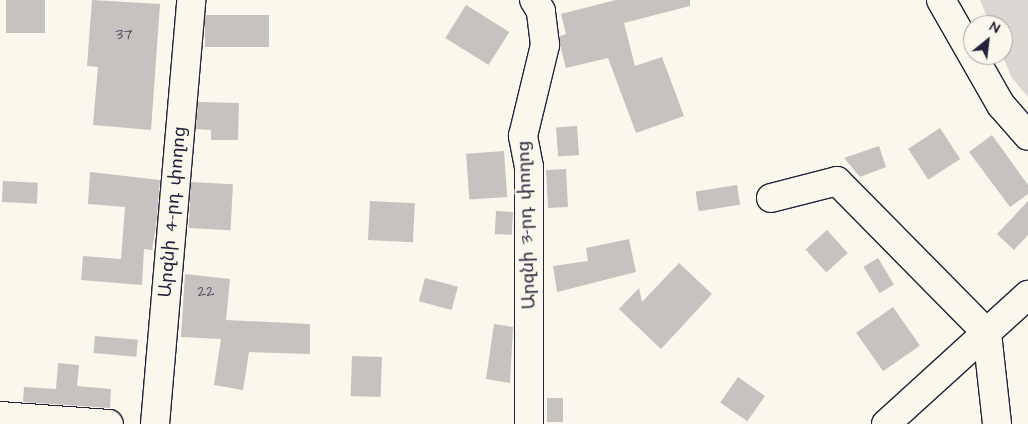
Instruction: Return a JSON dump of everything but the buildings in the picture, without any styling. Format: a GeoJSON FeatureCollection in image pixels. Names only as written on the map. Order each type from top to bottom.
{"type":"FeatureCollection","features":[{"type":"Feature","properties":{"kind":"street","name":"Արզնի 4-րդ փողոց"},"geometry":{"type":"LineString","coordinates":[[155,424],[191,0]]}},
{"type":"Feature","properties":{"kind":"street","name":"Արզնի 3-րդ փողոց"},"geometry":{"type":"LineString","coordinates":[[529,424],[528,167],[523,136],[545,45],[541,11],[534,0]]}},
{"type":"Feature","properties":{"kind":"street"},"geometry":{"type":"LineString","coordinates":[[941,0],[1000,105],[1028,136]]}},
{"type":"Feature","properties":{"kind":"street"},"geometry":{"type":"LineString","coordinates":[[771,198],[837,181],[987,333],[997,424]]}},
{"type":"Feature","properties":{"kind":"street"},"geometry":{"type":"LineString","coordinates":[[886,424],[1028,297]]}},
{"type":"Feature","properties":{"kind":"street"},"geometry":{"type":"LineString","coordinates":[[0,416],[110,424]]}},
{"type":"Feature","properties":{"kind":"shaded area"},"geometry":{"type":"Polygon","coordinates":[[[980,0],[1028,0],[1028,97],[1012,78],[1006,65],[1013,65],[1013,15],[986,15],[980,0]]]}}]}
